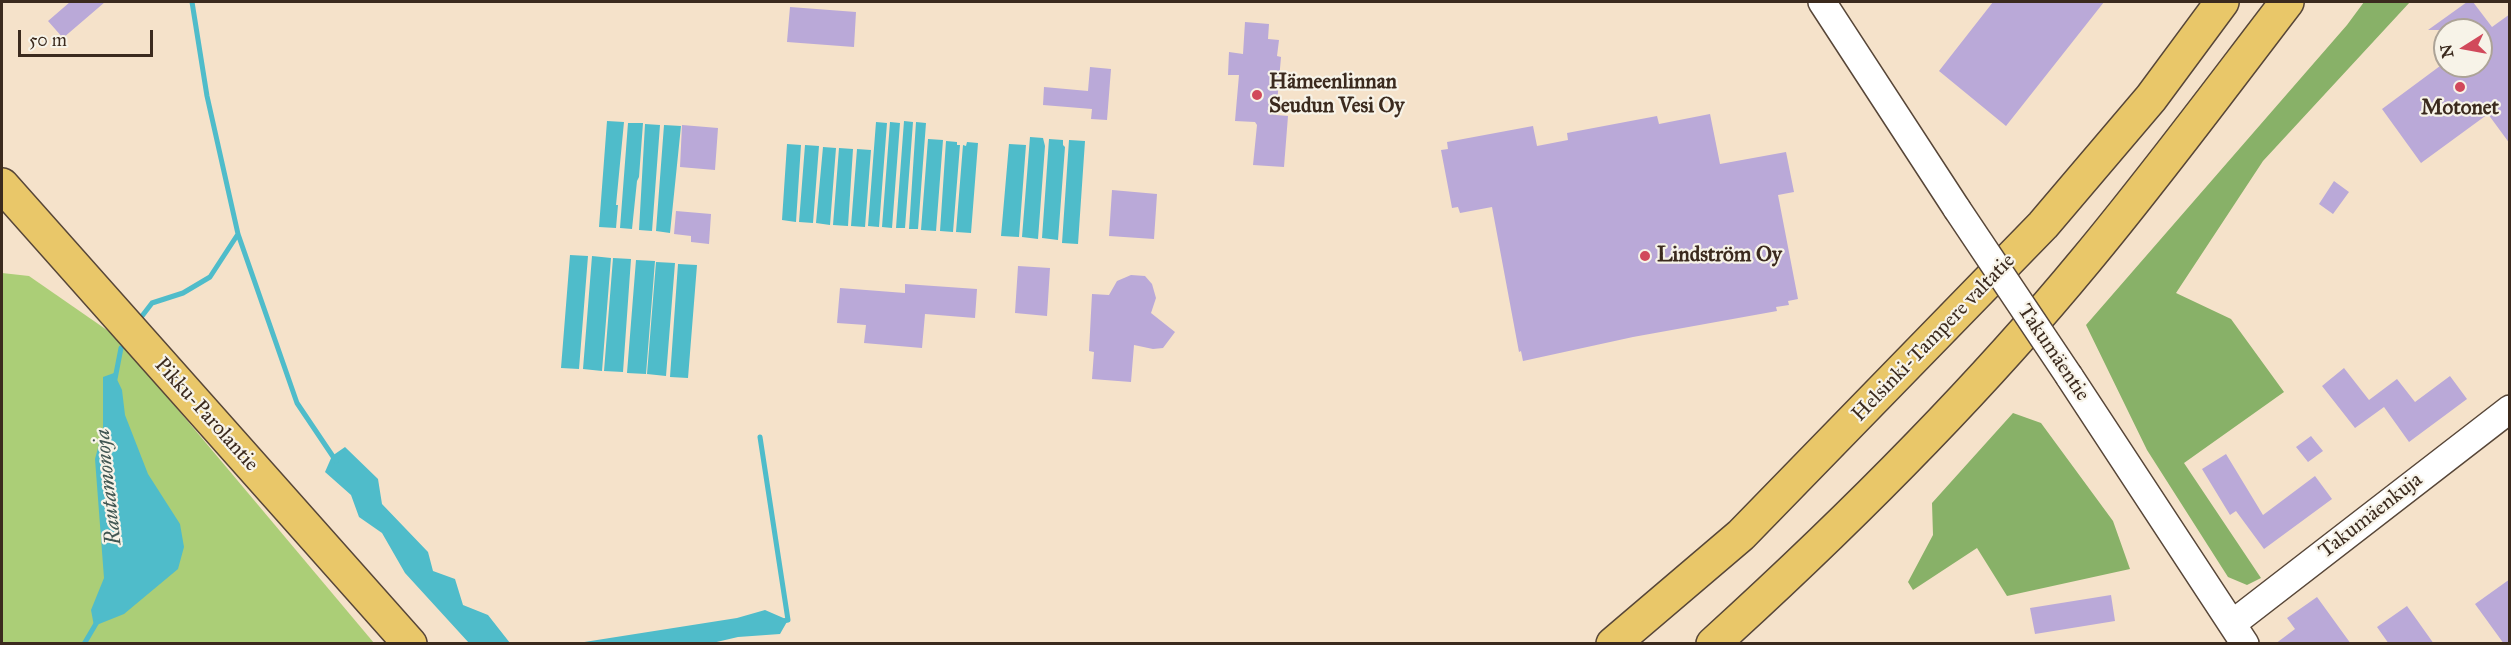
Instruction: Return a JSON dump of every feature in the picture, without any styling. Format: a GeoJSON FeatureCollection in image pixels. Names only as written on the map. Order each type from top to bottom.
{"type":"FeatureCollection","features":[{"type":"Feature","properties":{"kind":"main road","name":"Helsinki-Tampere valtatie"},"geometry":{"type":"LineString","coordinates":[[1613,644],[1742,535],[2043,225],[2151,98],[2222,2]]}},
{"type":"Feature","properties":{"kind":"main road"},"geometry":{"type":"LineString","coordinates":[[1713,644],[1788,575],[1952,411],[2085,261],[2158,171],[2287,2]]}},
{"type":"Feature","properties":{"kind":"main road","name":"Pikku-Parolantie"},"geometry":{"type":"LineString","coordinates":[[2,188],[410,644]]}},
{"type":"Feature","properties":{"kind":"street","name":"Takumäentie"},"geometry":{"type":"LineString","coordinates":[[1822,2],[2238,634]]}},
{"type":"Feature","properties":{"kind":"street","name":"Takumäenkuja"},"geometry":{"type":"LineString","coordinates":[[2238,634],[2510,409]]}},
{"type":"Feature","properties":{"kind":"green space"},"geometry":{"type":"Polygon","coordinates":[[[2364,2],[2410,2],[2263,161],[2176,293],[2231,319],[2284,392],[2184,463],[2261,578],[2247,585],[2228,577],[2147,450],[2086,325],[2347,25],[2364,2]]]}},
{"type":"Feature","properties":{"kind":"green space"},"geometry":{"type":"Polygon","coordinates":[[[2,273],[29,276],[117,337],[374,643],[2,644],[2,273]]]}},
{"type":"Feature","properties":{"kind":"green space"},"geometry":{"type":"Polygon","coordinates":[[[2013,413],[2041,423],[2113,521],[2130,569],[2007,596],[1977,548],[1913,590],[1908,582],[1933,535],[1932,503],[2013,413]]]}},
{"type":"Feature","properties":{"kind":"water"},"geometry":{"type":"Polygon","coordinates":[[[607,121],[624,122],[616,228],[599,227],[607,121]]]}},
{"type":"Feature","properties":{"kind":"water"},"geometry":{"type":"Polygon","coordinates":[[[904,121],[913,122],[905,228],[896,228],[904,121]]]}},
{"type":"Feature","properties":{"kind":"water"},"geometry":{"type":"Polygon","coordinates":[[[876,122],[887,123],[879,227],[868,226],[876,122]]]}},
{"type":"Feature","properties":{"kind":"water"},"geometry":{"type":"Polygon","coordinates":[[[890,122],[900,123],[892,228],[882,227],[890,122]]]}},
{"type":"Feature","properties":{"kind":"water"},"geometry":{"type":"Polygon","coordinates":[[[916,122],[926,123],[918,229],[909,229],[916,122]]]}},
{"type":"Feature","properties":{"kind":"water"},"geometry":{"type":"Polygon","coordinates":[[[628,123],[643,123],[632,229],[620,228],[628,123]]]}},
{"type":"Feature","properties":{"kind":"water"},"geometry":{"type":"Polygon","coordinates":[[[645,124],[660,125],[652,231],[639,230],[645,124]]]}},
{"type":"Feature","properties":{"kind":"water"},"geometry":{"type":"Polygon","coordinates":[[[664,125],[681,126],[670,233],[656,231],[664,125]]]}},
{"type":"Feature","properties":{"kind":"water"},"geometry":{"type":"Polygon","coordinates":[[[1030,137],[1043,138],[1045,146],[1038,239],[1022,237],[1030,137]]]}},
{"type":"Feature","properties":{"kind":"water"},"geometry":{"type":"Polygon","coordinates":[[[928,139],[943,140],[936,231],[921,230],[928,139]]]}},
{"type":"Feature","properties":{"kind":"water"},"geometry":{"type":"Polygon","coordinates":[[[1049,139],[1063,140],[1065,147],[1058,240],[1042,238],[1049,139]]]}},
{"type":"Feature","properties":{"kind":"water"},"geometry":{"type":"Polygon","coordinates":[[[1069,140],[1085,141],[1078,244],[1062,243],[1069,140]]]}},
{"type":"Feature","properties":{"kind":"water"},"geometry":{"type":"Polygon","coordinates":[[[946,141],[957,142],[957,145],[960,145],[953,232],[940,231],[946,141]]]}},
{"type":"Feature","properties":{"kind":"water"},"geometry":{"type":"Polygon","coordinates":[[[967,142],[978,143],[971,233],[956,232],[963,145],[966,146],[967,142]]]}},
{"type":"Feature","properties":{"kind":"water"},"geometry":{"type":"Polygon","coordinates":[[[787,144],[801,145],[796,222],[782,220],[787,144]]]}},
{"type":"Feature","properties":{"kind":"water"},"geometry":{"type":"Polygon","coordinates":[[[1009,144],[1026,145],[1019,237],[1001,236],[1009,144]]]}},
{"type":"Feature","properties":{"kind":"water"},"geometry":{"type":"Polygon","coordinates":[[[805,145],[819,146],[813,223],[799,222],[805,145]]]}},
{"type":"Feature","properties":{"kind":"water"},"geometry":{"type":"Polygon","coordinates":[[[823,147],[836,148],[830,225],[816,223],[823,147]]]}},
{"type":"Feature","properties":{"kind":"water"},"geometry":{"type":"Polygon","coordinates":[[[839,148],[853,149],[848,226],[833,225],[839,148]]]}},
{"type":"Feature","properties":{"kind":"water"},"geometry":{"type":"Polygon","coordinates":[[[857,149],[871,150],[865,227],[851,226],[857,149]]]}},
{"type":"Feature","properties":{"kind":"water"},"geometry":{"type":"Polygon","coordinates":[[[570,255],[588,256],[579,369],[561,368],[570,255]]]}},
{"type":"Feature","properties":{"kind":"water"},"geometry":{"type":"Polygon","coordinates":[[[592,256],[611,258],[602,371],[583,369],[592,256]]]}},
{"type":"Feature","properties":{"kind":"water"},"geometry":{"type":"Polygon","coordinates":[[[613,258],[631,259],[623,372],[604,371],[613,258]]]}},
{"type":"Feature","properties":{"kind":"water"},"geometry":{"type":"Polygon","coordinates":[[[636,260],[655,261],[646,374],[627,373],[636,260]]]}},
{"type":"Feature","properties":{"kind":"water"},"geometry":{"type":"Polygon","coordinates":[[[656,262],[675,263],[666,376],[647,374],[656,262]]]}},
{"type":"Feature","properties":{"kind":"water"},"geometry":{"type":"Polygon","coordinates":[[[678,264],[697,265],[688,378],[670,377],[678,264]]]}},
{"type":"Feature","properties":{"kind":"water"},"geometry":{"type":"Polygon","coordinates":[[[114,373],[122,390],[125,415],[148,474],[180,524],[184,547],[178,569],[124,614],[94,626],[91,610],[104,578],[95,459],[103,429],[103,377],[114,373]]]}},
{"type":"Feature","properties":{"kind":"water"},"geometry":{"type":"Polygon","coordinates":[[[345,447],[378,479],[382,504],[428,552],[433,571],[455,579],[463,605],[488,615],[510,643],[469,643],[405,573],[382,533],[359,517],[351,495],[325,472],[332,456],[345,447]]]}},
{"type":"Feature","properties":{"kind":"water"},"geometry":{"type":"Polygon","coordinates":[[[765,610],[788,620],[780,634],[738,637],[708,644],[578,643],[737,618],[765,610]]]}},
{"type":"Feature","properties":{"kind":"building"},"geometry":{"type":"Polygon","coordinates":[[[70,2],[105,2],[63,38],[48,21],[70,2]]]}},
{"type":"Feature","properties":{"kind":"building"},"geometry":{"type":"Polygon","coordinates":[[[1993,2],[2104,2],[2006,126],[1939,71],[1993,2]]]}},
{"type":"Feature","properties":{"kind":"building","name":"Motonet"},"geometry":{"type":"Polygon","coordinates":[[[2467,2],[2473,2],[2485,18],[2445,18],[2467,2]]]}},
{"type":"Feature","properties":{"kind":"building"},"geometry":{"type":"Polygon","coordinates":[[[790,7],[856,12],[854,47],[787,42],[790,7]]]}},
{"type":"Feature","properties":{"kind":"building","name":"Motonet"},"geometry":{"type":"Polygon","coordinates":[[[2510,14],[2510,144],[2488,114],[2421,163],[2382,109],[2433,71],[2433,78],[2493,78],[2493,26],[2510,14]]]}},
{"type":"Feature","properties":{"kind":"building","name":"Hämeenlinnan Seudun Vesi Oy"},"geometry":{"type":"Polygon","coordinates":[[[1245,22],[1269,24],[1268,39],[1279,40],[1277,56],[1281,57],[1276,115],[1288,116],[1284,167],[1253,165],[1257,125],[1255,122],[1235,121],[1239,75],[1228,75],[1229,52],[1243,54],[1245,22]]]}},
{"type":"Feature","properties":{"kind":"building"},"geometry":{"type":"Polygon","coordinates":[[[1090,67],[1111,69],[1107,120],[1091,119],[1092,109],[1043,105],[1044,87],[1088,91],[1090,67]]]}},
{"type":"Feature","properties":{"kind":"building","name":"Lindström Oy"},"geometry":{"type":"Polygon","coordinates":[[[1710,114],[1720,164],[1786,152],[1794,192],[1778,195],[1798,299],[1788,301],[1789,305],[1776,307],[1777,311],[1633,337],[1523,361],[1521,351],[1519,352],[1492,207],[1460,213],[1458,207],[1452,208],[1441,150],[1448,149],[1447,142],[1533,126],[1537,146],[1568,140],[1567,133],[1657,116],[1659,124],[1710,114]]]}},
{"type":"Feature","properties":{"kind":"building"},"geometry":{"type":"Polygon","coordinates":[[[682,125],[718,128],[715,170],[680,167],[682,125]]]}},
{"type":"Feature","properties":{"kind":"building"},"geometry":{"type":"Polygon","coordinates":[[[2334,181],[2349,192],[2333,214],[2319,204],[2334,181]]]}},
{"type":"Feature","properties":{"kind":"building"},"geometry":{"type":"Polygon","coordinates":[[[1112,190],[1157,194],[1154,239],[1109,236],[1112,190]]]}},
{"type":"Feature","properties":{"kind":"building"},"geometry":{"type":"Polygon","coordinates":[[[676,211],[711,214],[709,244],[691,242],[691,236],[674,234],[676,211]]]}},
{"type":"Feature","properties":{"kind":"building"},"geometry":{"type":"Polygon","coordinates":[[[1018,266],[1050,268],[1047,316],[1015,313],[1018,266]]]}},
{"type":"Feature","properties":{"kind":"building"},"geometry":{"type":"Polygon","coordinates":[[[1131,275],[1145,276],[1152,284],[1156,298],[1151,313],[1175,332],[1163,348],[1153,349],[1134,345],[1131,382],[1092,379],[1094,352],[1089,351],[1092,294],[1109,295],[1117,281],[1131,275]]]}},
{"type":"Feature","properties":{"kind":"building"},"geometry":{"type":"Polygon","coordinates":[[[905,284],[977,289],[975,318],[925,314],[922,348],[864,343],[866,325],[837,323],[840,288],[905,293],[905,284]]]}},
{"type":"Feature","properties":{"kind":"building"},"geometry":{"type":"Polygon","coordinates":[[[2344,368],[2369,400],[2397,379],[2415,402],[2450,376],[2467,399],[2409,442],[2384,407],[2355,428],[2322,386],[2344,368]]]}},
{"type":"Feature","properties":{"kind":"building"},"geometry":{"type":"Polygon","coordinates":[[[2311,436],[2323,451],[2308,462],[2296,447],[2311,436]]]}},
{"type":"Feature","properties":{"kind":"building"},"geometry":{"type":"Polygon","coordinates":[[[2226,454],[2263,515],[2315,476],[2332,499],[2264,549],[2236,511],[2230,515],[2202,469],[2226,454]]]}},
{"type":"Feature","properties":{"kind":"building"},"geometry":{"type":"Polygon","coordinates":[[[2510,579],[2510,644],[2504,644],[2475,604],[2510,579]]]}},
{"type":"Feature","properties":{"kind":"building"},"geometry":{"type":"Polygon","coordinates":[[[2111,595],[2115,621],[2035,634],[2030,608],[2111,595]]]}},
{"type":"Feature","properties":{"kind":"building"},"geometry":{"type":"Polygon","coordinates":[[[2317,597],[2351,644],[2275,644],[2295,629],[2287,618],[2317,597]]]}},
{"type":"Feature","properties":{"kind":"building"},"geometry":{"type":"Polygon","coordinates":[[[2407,606],[2434,644],[2389,644],[2377,627],[2407,606]]]}},
{"type":"Feature","properties":{"kind":"waterway"},"geometry":{"type":"LineString","coordinates":[[192,2],[207,96],[238,234],[297,403],[336,461]]}},
{"type":"Feature","properties":{"kind":"waterway","name":"Rautamonoja"},"geometry":{"type":"LineString","coordinates":[[139,320],[152,303],[183,293],[210,277],[238,234]]}},
{"type":"Feature","properties":{"kind":"waterway","name":"Rautamonoja"},"geometry":{"type":"LineString","coordinates":[[115,379],[121,348]]}},
{"type":"Feature","properties":{"kind":"waterway"},"geometry":{"type":"LineString","coordinates":[[760,437],[788,620],[783,621]]}},
{"type":"Feature","properties":{"kind":"waterway","name":"Rautamonoja"},"geometry":{"type":"LineString","coordinates":[[84,644],[97,622]]}},
{"type":"Feature","properties":{"kind":"place","name":"Motonet"},"geometry":{"type":"Point","coordinates":[2460,87]}},
{"type":"Feature","properties":{"kind":"place","name":"Hämeenlinnan Seudun Vesi Oy"},"geometry":{"type":"Point","coordinates":[1257,95]}},
{"type":"Feature","properties":{"kind":"place","name":"Lindström Oy"},"geometry":{"type":"Point","coordinates":[1645,256]}}]}
